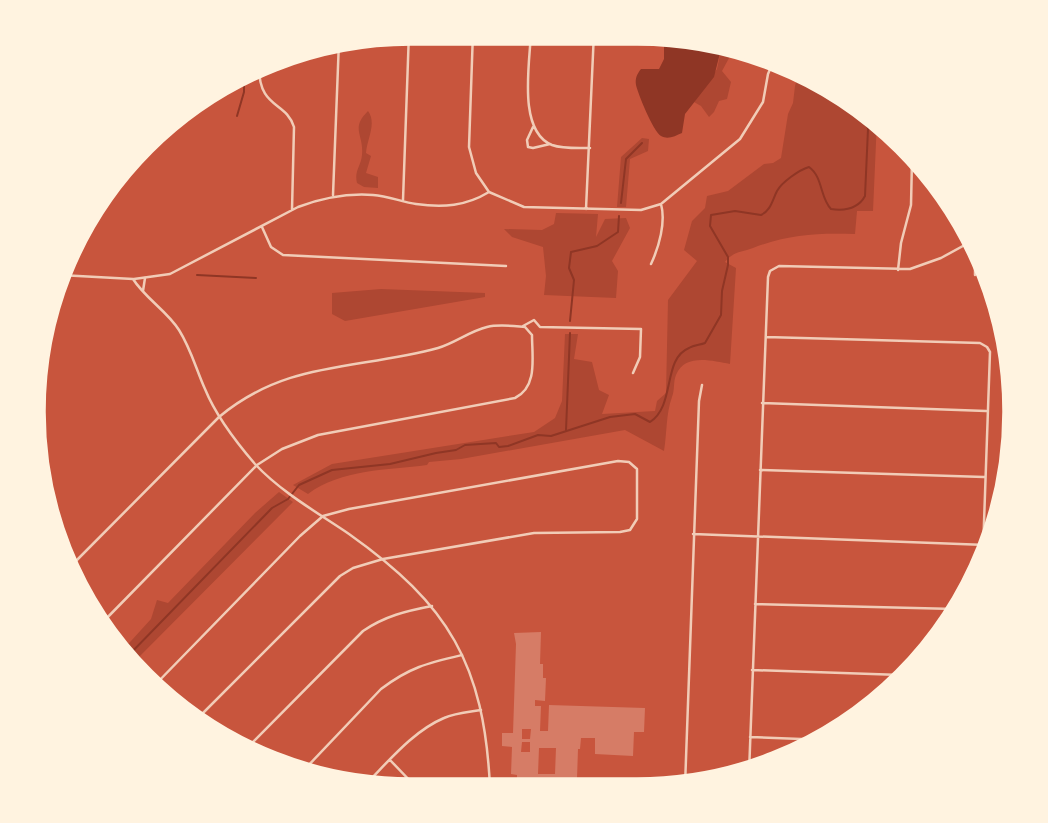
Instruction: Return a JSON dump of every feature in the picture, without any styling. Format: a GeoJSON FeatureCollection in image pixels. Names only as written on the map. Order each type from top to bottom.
{"type":"FeatureCollection","features":[{"type":"Feature","properties":{"kind":"street"},"geometry":{"type":"LineString","coordinates":[[403,200],[409,44]]}},
{"type":"Feature","properties":{"kind":"street"},"geometry":{"type":"LineString","coordinates":[[473,44],[469,146],[476,173],[489,192],[524,207],[640,210],[661,204],[740,139],[763,102],[770,69]]}},
{"type":"Feature","properties":{"kind":"street"},"geometry":{"type":"LineString","coordinates":[[531,44],[529,112],[533,127],[550,144]]}},
{"type":"Feature","properties":{"kind":"street"},"geometry":{"type":"LineString","coordinates":[[586,209],[594,44]]}},
{"type":"Feature","properties":{"kind":"street"},"geometry":{"type":"LineString","coordinates":[[333,196],[339,51]]}},
{"type":"Feature","properties":{"kind":"street"},"geometry":{"type":"LineString","coordinates":[[260,77],[268,99],[292,119],[294,127],[292,210]]}},
{"type":"Feature","properties":{"kind":"street"},"geometry":{"type":"LineString","coordinates":[[533,127],[527,140],[528,147],[550,144],[590,149]]}},
{"type":"Feature","properties":{"kind":"street"},"geometry":{"type":"LineString","coordinates":[[898,270],[901,243],[911,205],[912,168]]}},
{"type":"Feature","properties":{"kind":"street"},"geometry":{"type":"LineString","coordinates":[[70,276],[133,279],[170,274],[292,210],[333,196],[374,195],[414,204],[455,205],[467,204],[489,192]]}},
{"type":"Feature","properties":{"kind":"street"},"geometry":{"type":"LineString","coordinates":[[651,264],[658,251],[663,215],[661,204]]}},
{"type":"Feature","properties":{"kind":"street"},"geometry":{"type":"LineString","coordinates":[[261,227],[271,247],[283,255],[506,266]]}},
{"type":"Feature","properties":{"kind":"street"},"geometry":{"type":"LineString","coordinates":[[749,762],[767,282],[771,271],[779,266],[910,269],[941,258],[964,245]]}},
{"type":"Feature","properties":{"kind":"street"},"geometry":{"type":"LineString","coordinates":[[975,269],[975,275]]}},
{"type":"Feature","properties":{"kind":"street"},"geometry":{"type":"LineString","coordinates":[[143,290],[145,278]]}},
{"type":"Feature","properties":{"kind":"street"},"geometry":{"type":"LineString","coordinates":[[133,279],[179,330],[219,417],[257,465],[290,493],[383,559],[432,606],[447,626],[473,681],[486,732],[489,779]]}},
{"type":"Feature","properties":{"kind":"street"},"geometry":{"type":"LineString","coordinates":[[523,326],[534,320],[540,327],[641,329],[640,357],[633,373]]}},
{"type":"Feature","properties":{"kind":"street"},"geometry":{"type":"LineString","coordinates":[[76,561],[219,417],[231,406],[261,389],[297,374],[436,348],[488,327],[523,326],[533,335]]}},
{"type":"Feature","properties":{"kind":"street"},"geometry":{"type":"LineString","coordinates":[[107,618],[257,465],[282,449],[318,435],[515,398],[523,394],[529,387],[533,335],[540,327]]}},
{"type":"Feature","properties":{"kind":"street"},"geometry":{"type":"LineString","coordinates":[[765,337],[980,343],[987,346],[990,352],[985,529]]}},
{"type":"Feature","properties":{"kind":"street"},"geometry":{"type":"LineString","coordinates":[[685,776],[699,401],[702,385]]}},
{"type":"Feature","properties":{"kind":"street"},"geometry":{"type":"LineString","coordinates":[[762,403],[988,411]]}},
{"type":"Feature","properties":{"kind":"street"},"geometry":{"type":"LineString","coordinates":[[160,680],[300,536],[323,516],[349,509],[618,461],[629,462],[637,469],[637,519],[629,530],[534,533],[383,559],[353,568],[340,576],[202,714]]}},
{"type":"Feature","properties":{"kind":"street"},"geometry":{"type":"LineString","coordinates":[[760,470],[986,477]]}},
{"type":"Feature","properties":{"kind":"street"},"geometry":{"type":"LineString","coordinates":[[694,534],[979,545]]}},
{"type":"Feature","properties":{"kind":"street"},"geometry":{"type":"LineString","coordinates":[[755,604],[946,609]]}},
{"type":"Feature","properties":{"kind":"street"},"geometry":{"type":"LineString","coordinates":[[252,743],[363,631],[394,614],[432,606]]}},
{"type":"Feature","properties":{"kind":"street"},"geometry":{"type":"LineString","coordinates":[[309,765],[381,688],[411,669],[462,655]]}},
{"type":"Feature","properties":{"kind":"street"},"geometry":{"type":"LineString","coordinates":[[752,670],[893,676]]}},
{"type":"Feature","properties":{"kind":"street"},"geometry":{"type":"LineString","coordinates":[[373,777],[412,739],[445,717],[481,710]]}},
{"type":"Feature","properties":{"kind":"street"},"geometry":{"type":"LineString","coordinates":[[750,737],[800,741]]}},
{"type":"Feature","properties":{"kind":"street"},"geometry":{"type":"LineString","coordinates":[[390,760],[408,779]]}},
{"type":"Feature","properties":{"kind":"shaded area"},"geometry":{"type":"Polygon","coordinates":[[[664,45],[720,53],[714,77],[685,114],[682,133],[669,138],[661,136],[654,127],[636,85],[641,69],[659,69],[664,59],[664,45]]]}},
{"type":"Feature","properties":{"kind":"shaded area"},"geometry":{"type":"Polygon","coordinates":[[[720,54],[730,56],[722,71],[731,82],[727,99],[719,101],[709,117],[701,106],[694,102],[717,69],[720,54]]]}},
{"type":"Feature","properties":{"kind":"shaded area"},"geometry":{"type":"Polygon","coordinates":[[[797,81],[820,93],[876,133],[873,211],[857,211],[855,234],[791,237],[737,253],[725,262],[736,268],[730,364],[700,360],[680,368],[675,378],[664,451],[625,430],[461,459],[429,462],[427,465],[350,475],[308,494],[293,485],[332,464],[534,432],[555,418],[562,401],[565,334],[578,334],[574,359],[592,362],[599,390],[609,395],[602,414],[655,411],[657,401],[666,393],[668,300],[697,261],[684,250],[692,221],[705,208],[707,196],[728,191],[764,164],[781,158],[797,81]]]}},
{"type":"Feature","properties":{"kind":"shaded area"},"geometry":{"type":"Polygon","coordinates":[[[368,111],[372,126],[366,153],[371,156],[366,173],[378,177],[378,188],[364,187],[357,183],[356,179],[362,155],[359,127],[368,111]]]}},
{"type":"Feature","properties":{"kind":"shaded area"},"geometry":{"type":"Polygon","coordinates":[[[642,138],[649,139],[648,151],[630,159],[626,207],[617,207],[621,157],[642,138]]]}},
{"type":"Feature","properties":{"kind":"shaded area"},"geometry":{"type":"Polygon","coordinates":[[[556,213],[598,214],[596,237],[605,219],[626,218],[630,228],[612,261],[618,271],[616,298],[544,295],[546,276],[543,247],[512,237],[504,229],[542,230],[554,224],[556,213]]]}},
{"type":"Feature","properties":{"kind":"shaded area"},"geometry":{"type":"Polygon","coordinates":[[[381,289],[485,293],[485,297],[345,321],[332,314],[332,293],[381,289]]]}},
{"type":"Feature","properties":{"kind":"shaded area"},"geometry":{"type":"Polygon","coordinates":[[[279,492],[293,502],[138,658],[128,645],[151,619],[157,600],[168,603],[255,513],[279,492]]]}},
{"type":"Feature","properties":{"kind":"building"},"geometry":{"type":"Polygon","coordinates":[[[541,632],[540,664],[543,664],[543,678],[546,678],[545,701],[535,700],[535,706],[541,706],[540,731],[548,731],[549,705],[645,708],[644,732],[634,732],[633,756],[595,754],[595,738],[581,738],[577,779],[517,779],[517,775],[511,774],[512,747],[502,746],[502,733],[513,733],[516,644],[514,633],[541,632]],[[522,729],[522,739],[530,739],[531,729],[522,729]],[[522,742],[521,752],[530,752],[530,742],[522,742]],[[539,748],[538,774],[555,774],[556,748],[539,748]]]}},
{"type":"Feature","properties":{"kind":"waterway"},"geometry":{"type":"LineString","coordinates":[[237,116],[244,85]]}},
{"type":"Feature","properties":{"kind":"waterway"},"geometry":{"type":"LineString","coordinates":[[133,651],[272,508],[288,499],[299,485],[332,470],[390,464],[456,450],[465,445],[496,443],[499,447],[508,446],[538,435],[551,436],[610,417],[635,414],[650,422],[663,405],[675,362],[689,348],[705,343],[721,315],[728,257],[710,226],[711,215],[735,211],[761,215],[769,208],[783,184],[809,167],[817,176],[831,209],[846,209],[859,204],[865,196],[867,125]]}},
{"type":"Feature","properties":{"kind":"waterway"},"geometry":{"type":"LineString","coordinates":[[621,203],[626,159],[642,143]]}},
{"type":"Feature","properties":{"kind":"waterway"},"geometry":{"type":"LineString","coordinates":[[570,321],[574,280],[569,268],[571,252],[597,246],[618,232],[619,216]]}},
{"type":"Feature","properties":{"kind":"waterway"},"geometry":{"type":"LineString","coordinates":[[197,275],[256,278]]}},
{"type":"Feature","properties":{"kind":"waterway"},"geometry":{"type":"LineString","coordinates":[[566,430],[570,333]]}}]}
